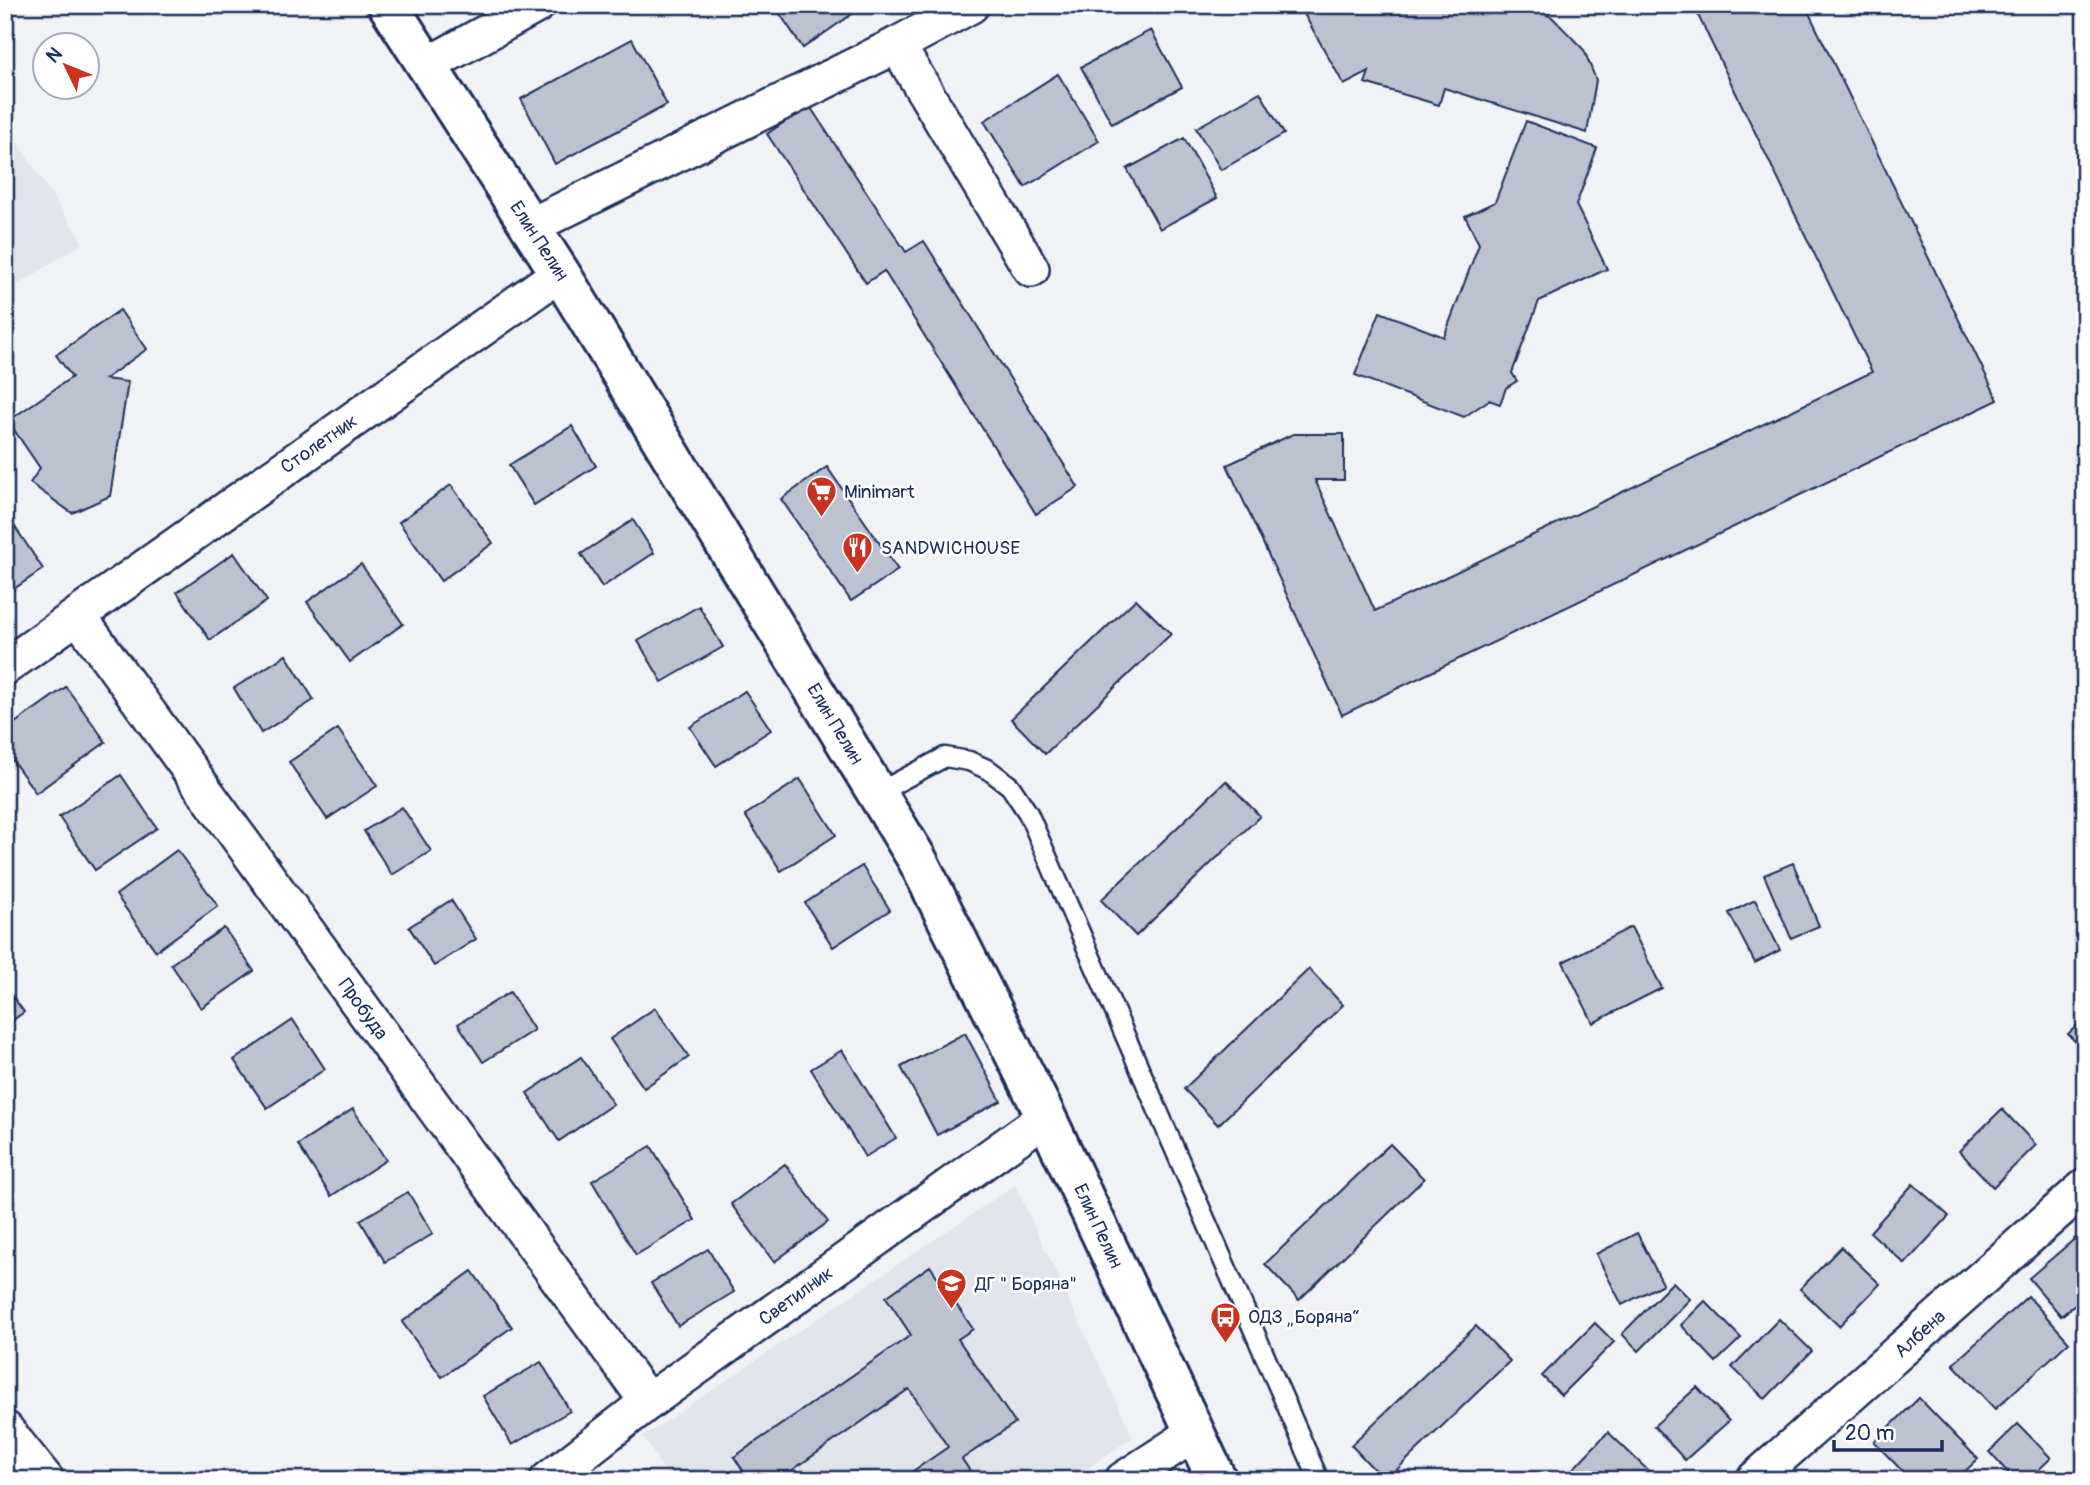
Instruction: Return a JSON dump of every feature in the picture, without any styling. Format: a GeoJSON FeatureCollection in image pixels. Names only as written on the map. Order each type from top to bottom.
{"type":"FeatureCollection","features":[{"type":"Feature","properties":{"kind":"street","name":"Елин Пелин"},"geometry":{"type":"LineString","coordinates":[[388,5],[560,273],[917,859],[1046,1117],[1217,1480]]}},
{"type":"Feature","properties":{"kind":"street"},"geometry":{"type":"LineString","coordinates":[[426,65],[537,5]]}},
{"type":"Feature","properties":{"kind":"street"},"geometry":{"type":"LineString","coordinates":[[529,227],[897,45],[971,5]]}},
{"type":"Feature","properties":{"kind":"street"},"geometry":{"type":"LineString","coordinates":[[897,45],[1031,269]]}},
{"type":"Feature","properties":{"kind":"street","name":"Столетник"},"geometry":{"type":"LineString","coordinates":[[5,667],[560,273]]}},
{"type":"Feature","properties":{"kind":"street","name":"Пробуда"},"geometry":{"type":"LineString","coordinates":[[78,616],[648,1402]]}},
{"type":"Feature","properties":{"kind":"street","name":"Светилник"},"geometry":{"type":"LineString","coordinates":[[548,1480],[648,1402],[1046,1117]]}},
{"type":"Feature","properties":{"kind":"street","name":"Албена"},"geometry":{"type":"LineString","coordinates":[[1754,1480],[2085,1187]]}},
{"type":"Feature","properties":{"kind":"street"},"geometry":{"type":"LineString","coordinates":[[5,1429],[46,1480]]}},
{"type":"Feature","properties":{"kind":"street"},"geometry":{"type":"LineString","coordinates":[[1123,1480],[1195,1433]]}},
{"type":"Feature","properties":{"kind":"lane"},"geometry":{"type":"LineString","coordinates":[[877,793],[945,757],[969,761],[989,769],[1010,786],[1028,813],[1319,1480]]}},
{"type":"Feature","properties":{"kind":"shaded area"},"geometry":{"type":"Polygon","coordinates":[[[5,123],[83,243],[5,293],[5,123]]]}},
{"type":"Feature","properties":{"kind":"shaded area","name":"ДГ \" Боряна\""},"geometry":{"type":"Polygon","coordinates":[[[1015,1185],[1133,1437],[1070,1480],[670,1480],[643,1437],[1015,1185]]]}},
{"type":"Feature","properties":{"kind":"building"},"geometry":{"type":"Polygon","coordinates":[[[774,5],[850,5],[855,12],[803,48],[774,5]]]}},
{"type":"Feature","properties":{"kind":"building"},"geometry":{"type":"Polygon","coordinates":[[[1299,5],[1524,5],[1552,17],[1584,50],[1596,80],[1587,133],[1444,88],[1439,105],[1365,83],[1369,72],[1344,85],[1299,5]]]}},
{"type":"Feature","properties":{"kind":"building"},"geometry":{"type":"Polygon","coordinates":[[[1693,5],[1805,5],[1998,400],[1342,715],[1227,465],[1293,434],[1344,434],[1344,480],[1315,480],[1375,611],[1872,372],[1693,5]]]}},
{"type":"Feature","properties":{"kind":"building"},"geometry":{"type":"Polygon","coordinates":[[[1151,30],[1182,87],[1112,124],[1081,67],[1151,30]]]}},
{"type":"Feature","properties":{"kind":"building"},"geometry":{"type":"Polygon","coordinates":[[[632,39],[667,105],[555,164],[521,99],[632,39]]]}},
{"type":"Feature","properties":{"kind":"building"},"geometry":{"type":"Polygon","coordinates":[[[1058,74],[1099,141],[1025,187],[984,121],[1058,74]]]}},
{"type":"Feature","properties":{"kind":"building"},"geometry":{"type":"Polygon","coordinates":[[[1260,92],[1284,134],[1221,170],[1196,128],[1260,92]]]}},
{"type":"Feature","properties":{"kind":"building"},"geometry":{"type":"Polygon","coordinates":[[[809,105],[906,252],[924,241],[1078,487],[1036,514],[884,271],[866,283],[767,134],[809,105]]]}},
{"type":"Feature","properties":{"kind":"building"},"geometry":{"type":"Polygon","coordinates":[[[1526,121],[1597,148],[1576,205],[1607,269],[1539,301],[1512,373],[1517,381],[1506,388],[1500,404],[1489,400],[1464,417],[1355,375],[1380,312],[1444,337],[1479,244],[1465,216],[1495,202],[1526,121]]]}},
{"type":"Feature","properties":{"kind":"building"},"geometry":{"type":"Polygon","coordinates":[[[1184,138],[1217,198],[1160,229],[1127,169],[1184,138]]]}},
{"type":"Feature","properties":{"kind":"building"},"geometry":{"type":"Polygon","coordinates":[[[120,310],[147,349],[105,379],[128,382],[110,496],[72,513],[30,483],[40,468],[8,421],[72,377],[56,355],[120,310]]]}},
{"type":"Feature","properties":{"kind":"building"},"geometry":{"type":"Polygon","coordinates":[[[572,426],[596,466],[534,505],[509,465],[572,426]]]}},
{"type":"Feature","properties":{"kind":"building"},"geometry":{"type":"Polygon","coordinates":[[[827,467],[898,570],[851,601],[781,499],[827,467]]]}},
{"type":"Feature","properties":{"kind":"building"},"geometry":{"type":"Polygon","coordinates":[[[451,485],[493,543],[441,581],[399,522],[451,485]]]}},
{"type":"Feature","properties":{"kind":"building"},"geometry":{"type":"Polygon","coordinates":[[[5,512],[43,569],[5,595],[5,512]]]}},
{"type":"Feature","properties":{"kind":"building"},"geometry":{"type":"Polygon","coordinates":[[[633,520],[654,553],[602,587],[581,554],[633,520]]]}},
{"type":"Feature","properties":{"kind":"building"},"geometry":{"type":"Polygon","coordinates":[[[234,553],[267,601],[210,640],[177,592],[234,553]]]}},
{"type":"Feature","properties":{"kind":"building"},"geometry":{"type":"Polygon","coordinates":[[[361,564],[403,624],[350,662],[307,602],[361,564]]]}},
{"type":"Feature","properties":{"kind":"building"},"geometry":{"type":"Polygon","coordinates":[[[1136,599],[1171,634],[1045,754],[1011,719],[1136,599]]]}},
{"type":"Feature","properties":{"kind":"building"},"geometry":{"type":"Polygon","coordinates":[[[699,606],[723,647],[662,682],[638,641],[699,606]]]}},
{"type":"Feature","properties":{"kind":"building"},"geometry":{"type":"Polygon","coordinates":[[[286,655],[314,700],[261,733],[234,688],[286,655]]]}},
{"type":"Feature","properties":{"kind":"building"},"geometry":{"type":"Polygon","coordinates":[[[66,687],[106,742],[36,793],[5,750],[5,730],[66,687]]]}},
{"type":"Feature","properties":{"kind":"building"},"geometry":{"type":"Polygon","coordinates":[[[745,691],[771,730],[716,766],[690,727],[745,691]]]}},
{"type":"Feature","properties":{"kind":"building"},"geometry":{"type":"Polygon","coordinates":[[[338,729],[377,786],[327,819],[289,762],[338,729]]]}},
{"type":"Feature","properties":{"kind":"building"},"geometry":{"type":"Polygon","coordinates":[[[121,775],[157,828],[95,870],[59,817],[121,775]]]}},
{"type":"Feature","properties":{"kind":"building"},"geometry":{"type":"Polygon","coordinates":[[[800,779],[836,835],[781,871],[745,815],[800,779]]]}},
{"type":"Feature","properties":{"kind":"building"},"geometry":{"type":"Polygon","coordinates":[[[1226,781],[1260,816],[1136,936],[1101,900],[1226,781]]]}},
{"type":"Feature","properties":{"kind":"building"},"geometry":{"type":"Polygon","coordinates":[[[402,807],[431,851],[392,875],[364,831],[402,807]]]}},
{"type":"Feature","properties":{"kind":"building"},"geometry":{"type":"Polygon","coordinates":[[[177,850],[218,906],[156,951],[116,895],[177,850]]]}},
{"type":"Feature","properties":{"kind":"building"},"geometry":{"type":"Polygon","coordinates":[[[1793,863],[1819,926],[1791,938],[1764,875],[1793,863]]]}},
{"type":"Feature","properties":{"kind":"building"},"geometry":{"type":"Polygon","coordinates":[[[862,866],[890,910],[833,947],[805,903],[862,866]]]}},
{"type":"Feature","properties":{"kind":"building"},"geometry":{"type":"Polygon","coordinates":[[[451,900],[476,939],[434,966],[409,927],[451,900]]]}},
{"type":"Feature","properties":{"kind":"building"},"geometry":{"type":"Polygon","coordinates":[[[1755,900],[1780,950],[1755,963],[1729,913],[1755,900]]]}},
{"type":"Feature","properties":{"kind":"building"},"geometry":{"type":"Polygon","coordinates":[[[1631,927],[1662,988],[1593,1023],[1563,962],[1631,927]]]}},
{"type":"Feature","properties":{"kind":"building"},"geometry":{"type":"Polygon","coordinates":[[[224,928],[254,971],[201,1008],[171,964],[224,928]]]}},
{"type":"Feature","properties":{"kind":"building"},"geometry":{"type":"Polygon","coordinates":[[[1309,969],[1343,1005],[1218,1125],[1184,1089],[1309,969]]]}},
{"type":"Feature","properties":{"kind":"building"},"geometry":{"type":"Polygon","coordinates":[[[5,986],[24,1012],[5,1026],[5,986]]]}},
{"type":"Feature","properties":{"kind":"building"},"geometry":{"type":"Polygon","coordinates":[[[510,992],[534,1030],[483,1062],[458,1024],[510,992]]]}},
{"type":"Feature","properties":{"kind":"building"},"geometry":{"type":"Polygon","coordinates":[[[655,1008],[689,1057],[644,1088],[610,1039],[655,1008]]]}},
{"type":"Feature","properties":{"kind":"building"},"geometry":{"type":"Polygon","coordinates":[[[2085,1018],[2085,1052],[2068,1034],[2085,1018]]]}},
{"type":"Feature","properties":{"kind":"building"},"geometry":{"type":"Polygon","coordinates":[[[293,1020],[325,1069],[267,1108],[234,1060],[293,1020]]]}},
{"type":"Feature","properties":{"kind":"building"},"geometry":{"type":"Polygon","coordinates":[[[965,1033],[1001,1101],[937,1135],[901,1067],[965,1033]]]}},
{"type":"Feature","properties":{"kind":"building"},"geometry":{"type":"Polygon","coordinates":[[[842,1050],[896,1138],[865,1157],[811,1069],[842,1050]]]}},
{"type":"Feature","properties":{"kind":"building"},"geometry":{"type":"Polygon","coordinates":[[[581,1057],[613,1104],[559,1141],[527,1093],[581,1057]]]}},
{"type":"Feature","properties":{"kind":"building"},"geometry":{"type":"Polygon","coordinates":[[[353,1109],[386,1160],[331,1196],[298,1145],[353,1109]]]}},
{"type":"Feature","properties":{"kind":"building"},"geometry":{"type":"Polygon","coordinates":[[[2002,1109],[2036,1145],[1993,1187],[1959,1151],[2002,1109]]]}},
{"type":"Feature","properties":{"kind":"building"},"geometry":{"type":"Polygon","coordinates":[[[1390,1144],[1424,1179],[1299,1300],[1265,1264],[1390,1144]]]}},
{"type":"Feature","properties":{"kind":"building"},"geometry":{"type":"Polygon","coordinates":[[[651,1146],[695,1220],[636,1255],[592,1181],[651,1146]]]}},
{"type":"Feature","properties":{"kind":"building"},"geometry":{"type":"Polygon","coordinates":[[[785,1164],[828,1222],[774,1262],[731,1204],[785,1164]]]}},
{"type":"Feature","properties":{"kind":"building"},"geometry":{"type":"Polygon","coordinates":[[[1913,1184],[1949,1216],[1905,1264],[1870,1232],[1913,1184]]]}},
{"type":"Feature","properties":{"kind":"building"},"geometry":{"type":"Polygon","coordinates":[[[408,1192],[433,1234],[385,1262],[360,1220],[408,1192]]]}},
{"type":"Feature","properties":{"kind":"building"},"geometry":{"type":"Polygon","coordinates":[[[2085,1230],[2085,1297],[2061,1316],[2029,1278],[2085,1230]]]}},
{"type":"Feature","properties":{"kind":"building"},"geometry":{"type":"Polygon","coordinates":[[[1637,1233],[1663,1284],[1622,1305],[1596,1254],[1637,1233]]]}},
{"type":"Feature","properties":{"kind":"building"},"geometry":{"type":"Polygon","coordinates":[[[1841,1247],[1880,1284],[1839,1326],[1800,1289],[1841,1247]]]}},
{"type":"Feature","properties":{"kind":"building"},"geometry":{"type":"Polygon","coordinates":[[[708,1249],[734,1292],[678,1326],[651,1283],[708,1249]]]}},
{"type":"Feature","properties":{"kind":"building"},"geometry":{"type":"Polygon","coordinates":[[[930,1266],[973,1329],[958,1339],[1015,1423],[962,1459],[976,1480],[900,1480],[948,1447],[909,1389],[778,1480],[747,1480],[734,1457],[911,1335],[886,1297],[930,1266]]]}},
{"type":"Feature","properties":{"kind":"building"},"geometry":{"type":"Polygon","coordinates":[[[472,1271],[512,1327],[442,1377],[402,1322],[472,1271]]]}},
{"type":"Feature","properties":{"kind":"building"},"geometry":{"type":"Polygon","coordinates":[[[1673,1282],[1690,1299],[1639,1351],[1622,1334],[1673,1282]]]}},
{"type":"Feature","properties":{"kind":"building"},"geometry":{"type":"Polygon","coordinates":[[[2028,1296],[2069,1342],[1995,1409],[1953,1364],[2028,1296]]]}},
{"type":"Feature","properties":{"kind":"building"},"geometry":{"type":"Polygon","coordinates":[[[1705,1301],[1741,1338],[1716,1362],[1681,1325],[1705,1301]]]}},
{"type":"Feature","properties":{"kind":"building"},"geometry":{"type":"Polygon","coordinates":[[[1779,1319],[1812,1351],[1765,1399],[1732,1367],[1779,1319]]]}},
{"type":"Feature","properties":{"kind":"building"},"geometry":{"type":"Polygon","coordinates":[[[1595,1323],[1614,1342],[1561,1395],[1542,1376],[1595,1323]]]}},
{"type":"Feature","properties":{"kind":"building"},"geometry":{"type":"Polygon","coordinates":[[[1476,1326],[1510,1361],[1384,1480],[1351,1445],[1476,1326]]]}},
{"type":"Feature","properties":{"kind":"building"},"geometry":{"type":"Polygon","coordinates":[[[541,1362],[570,1411],[512,1445],[483,1396],[541,1362]]]}},
{"type":"Feature","properties":{"kind":"building"},"geometry":{"type":"Polygon","coordinates":[[[1697,1387],[1729,1421],[1685,1460],[1654,1426],[1697,1387]]]}},
{"type":"Feature","properties":{"kind":"building"},"geometry":{"type":"Polygon","coordinates":[[[1919,1398],[1978,1459],[1956,1480],[1911,1480],[1874,1442],[1919,1398]]]}},
{"type":"Feature","properties":{"kind":"building"},"geometry":{"type":"Polygon","coordinates":[[[2018,1424],[2051,1458],[2028,1480],[2015,1480],[1989,1452],[2018,1424]]]}},
{"type":"Feature","properties":{"kind":"building"},"geometry":{"type":"Polygon","coordinates":[[[1608,1432],[1658,1480],[1579,1480],[1571,1471],[1608,1432]]]}},
{"type":"Feature","properties":{"kind":"place","name":"Minimart"},"geometry":{"type":"Point","coordinates":[821,519]}},
{"type":"Feature","properties":{"kind":"place","name":"SANDWICHOUSE"},"geometry":{"type":"Point","coordinates":[858,575]}},
{"type":"Feature","properties":{"kind":"place","name":"ДГ \" Боряна\""},"geometry":{"type":"Point","coordinates":[952,1311]}},
{"type":"Feature","properties":{"kind":"place","name":"ОДЗ „Боряна“"},"geometry":{"type":"Point","coordinates":[1225,1344]}}]}
